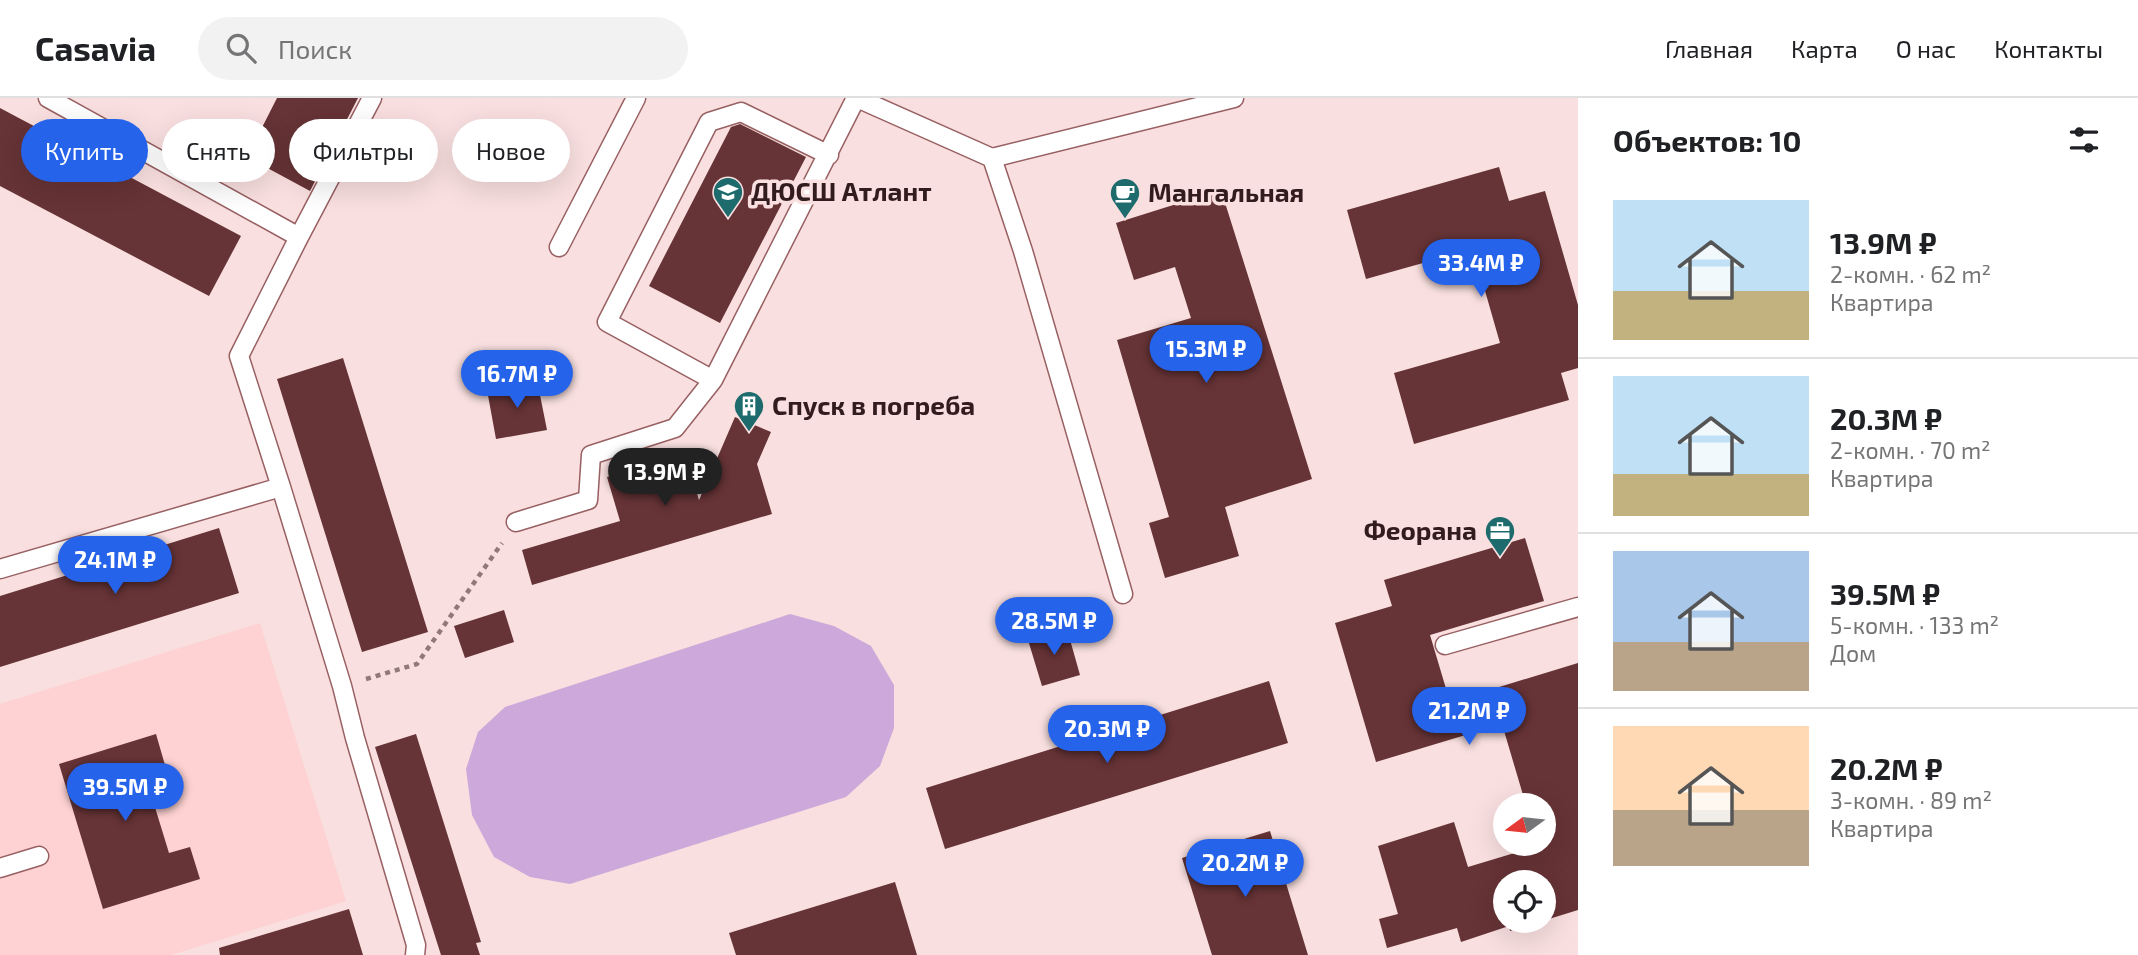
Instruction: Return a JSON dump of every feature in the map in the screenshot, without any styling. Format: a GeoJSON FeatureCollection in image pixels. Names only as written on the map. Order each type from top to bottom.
{"type":"FeatureCollection","features":[{"type":"Feature","properties":{"kind":"lane"},"geometry":{"type":"LineString","coordinates":[[48,98],[299,237]]}},
{"type":"Feature","properties":{"kind":"lane"},"geometry":{"type":"LineString","coordinates":[[372,98],[239,356],[342,686],[416,945],[415,955]]}},
{"type":"Feature","properties":{"kind":"lane"},"geometry":{"type":"LineString","coordinates":[[559,247],[636,98]]}},
{"type":"Feature","properties":{"kind":"lane"},"geometry":{"type":"LineString","coordinates":[[516,522],[588,500],[591,455],[675,428],[713,380],[857,98],[992,158],[1192,103],[1234,98]]}},
{"type":"Feature","properties":{"kind":"lane"},"geometry":{"type":"LineString","coordinates":[[713,380],[607,322],[709,122],[741,112],[829,155]]}},
{"type":"Feature","properties":{"kind":"lane"},"geometry":{"type":"LineString","coordinates":[[992,158],[1023,251],[1123,594]]}},
{"type":"Feature","properties":{"kind":"lane"},"geometry":{"type":"LineString","coordinates":[[0,569],[281,487]]}},
{"type":"Feature","properties":{"kind":"lane"},"geometry":{"type":"LineString","coordinates":[[1445,645],[1578,607]]}},
{"type":"Feature","properties":{"kind":"lane"},"geometry":{"type":"LineString","coordinates":[[0,868],[39,856]]}},
{"type":"Feature","properties":{"kind":"path"},"geometry":{"type":"LineString","coordinates":[[342,686],[417,664],[516,522]]}},
{"type":"Feature","properties":{"kind":"shaded area"},"geometry":{"type":"Polygon","coordinates":[[[790,614],[834,626],[871,646],[894,685],[894,728],[880,766],[846,797],[570,884],[530,877],[494,857],[472,815],[466,769],[478,732],[505,707],[790,614]]]}},
{"type":"Feature","properties":{"kind":"shaded area"},"geometry":{"type":"Polygon","coordinates":[[[260,623],[346,901],[171,955],[0,955],[0,704],[260,623]]]}},
{"type":"Feature","properties":{"kind":"building"},"geometry":{"type":"Polygon","coordinates":[[[277,98],[358,98],[347,119],[289,119],[289,180],[275,172],[275,119],[266,119],[277,98]]]}},
{"type":"Feature","properties":{"kind":"building"},"geometry":{"type":"Polygon","coordinates":[[[0,108],[21,119],[21,182],[139,182],[241,236],[209,296],[0,186],[0,108]]]}},
{"type":"Feature","properties":{"kind":"building","name":"ДЮСШ Атлант"},"geometry":{"type":"Polygon","coordinates":[[[740,124],[806,157],[720,323],[649,286],[731,127],[740,124]]]}},
{"type":"Feature","properties":{"kind":"building"},"geometry":{"type":"Polygon","coordinates":[[[1499,167],[1509,201],[1545,191],[1578,305],[1578,368],[1561,373],[1569,400],[1414,444],[1394,373],[1500,343],[1473,249],[1366,279],[1347,210],[1499,167]]]}},
{"type":"Feature","properties":{"kind":"building"},"geometry":{"type":"Polygon","coordinates":[[[293,182],[315,182],[310,191],[293,182]]]}},
{"type":"Feature","properties":{"kind":"building"},"geometry":{"type":"Polygon","coordinates":[[[1221,190],[1312,479],[1225,507],[1239,556],[1165,578],[1149,523],[1169,517],[1117,340],[1191,318],[1175,267],[1134,280],[1116,223],[1221,190]]]}},
{"type":"Feature","properties":{"kind":"building"},"geometry":{"type":"Polygon","coordinates":[[[343,358],[428,632],[362,652],[277,379],[343,358]]]}},
{"type":"Feature","properties":{"kind":"building"},"geometry":{"type":"Polygon","coordinates":[[[537,380],[547,430],[496,439],[487,390],[537,380]]]}},
{"type":"Feature","properties":{"kind":"building"},"geometry":{"type":"Polygon","coordinates":[[[735,417],[771,432],[757,464],[772,514],[532,585],[522,550],[620,521],[607,477],[685,454],[699,500],[735,417]]]}},
{"type":"Feature","properties":{"kind":"building"},"geometry":{"type":"Polygon","coordinates":[[[219,528],[239,593],[0,667],[0,596],[219,528]]]}},
{"type":"Feature","properties":{"kind":"building"},"geometry":{"type":"Polygon","coordinates":[[[1525,538],[1544,601],[1430,635],[1450,702],[1578,663],[1578,910],[1556,917],[1556,870],[1493,870],[1493,931],[1461,942],[1457,928],[1387,948],[1379,919],[1398,914],[1378,846],[1454,822],[1468,867],[1504,856],[1556,856],[1556,793],[1522,793],[1502,724],[1376,762],[1335,623],[1392,606],[1384,580],[1525,538]]]}},
{"type":"Feature","properties":{"kind":"building"},"geometry":{"type":"Polygon","coordinates":[[[504,610],[514,642],[465,658],[454,626],[504,610]]]}},
{"type":"Feature","properties":{"kind":"building"},"geometry":{"type":"Polygon","coordinates":[[[1067,629],[1080,675],[1042,686],[1028,640],[1067,629]]]}},
{"type":"Feature","properties":{"kind":"building"},"geometry":{"type":"Polygon","coordinates":[[[1269,681],[1288,743],[945,849],[926,788],[1269,681]]]}},
{"type":"Feature","properties":{"kind":"building"},"geometry":{"type":"Polygon","coordinates":[[[156,734],[167,772],[146,778],[169,853],[190,847],[200,879],[103,909],[59,764],[156,734]]]}},
{"type":"Feature","properties":{"kind":"building"},"geometry":{"type":"Polygon","coordinates":[[[416,734],[481,942],[476,943],[480,955],[441,955],[375,747],[416,734]]]}},
{"type":"Feature","properties":{"kind":"building"},"geometry":{"type":"Polygon","coordinates":[[[1270,831],[1308,955],[1212,955],[1182,858],[1270,831]]]}},
{"type":"Feature","properties":{"kind":"building"},"geometry":{"type":"Polygon","coordinates":[[[895,882],[917,955],[736,955],[729,933],[895,882]]]}},
{"type":"Feature","properties":{"kind":"building"},"geometry":{"type":"Polygon","coordinates":[[[349,909],[363,955],[220,955],[219,948],[349,909]]]}},
{"type":"Feature","properties":{"kind":"place","name":"ДЮСШ Атлант"},"geometry":{"type":"Point","coordinates":[728,219]}},
{"type":"Feature","properties":{"kind":"place","name":"Мангальная"},"geometry":{"type":"Point","coordinates":[1125,220]}},
{"type":"Feature","properties":{"kind":"place","name":"Спуск в погреба"},"geometry":{"type":"Point","coordinates":[749,433]}},
{"type":"Feature","properties":{"kind":"place","name":"Феорана"},"geometry":{"type":"Point","coordinates":[1500,558]}}]}
